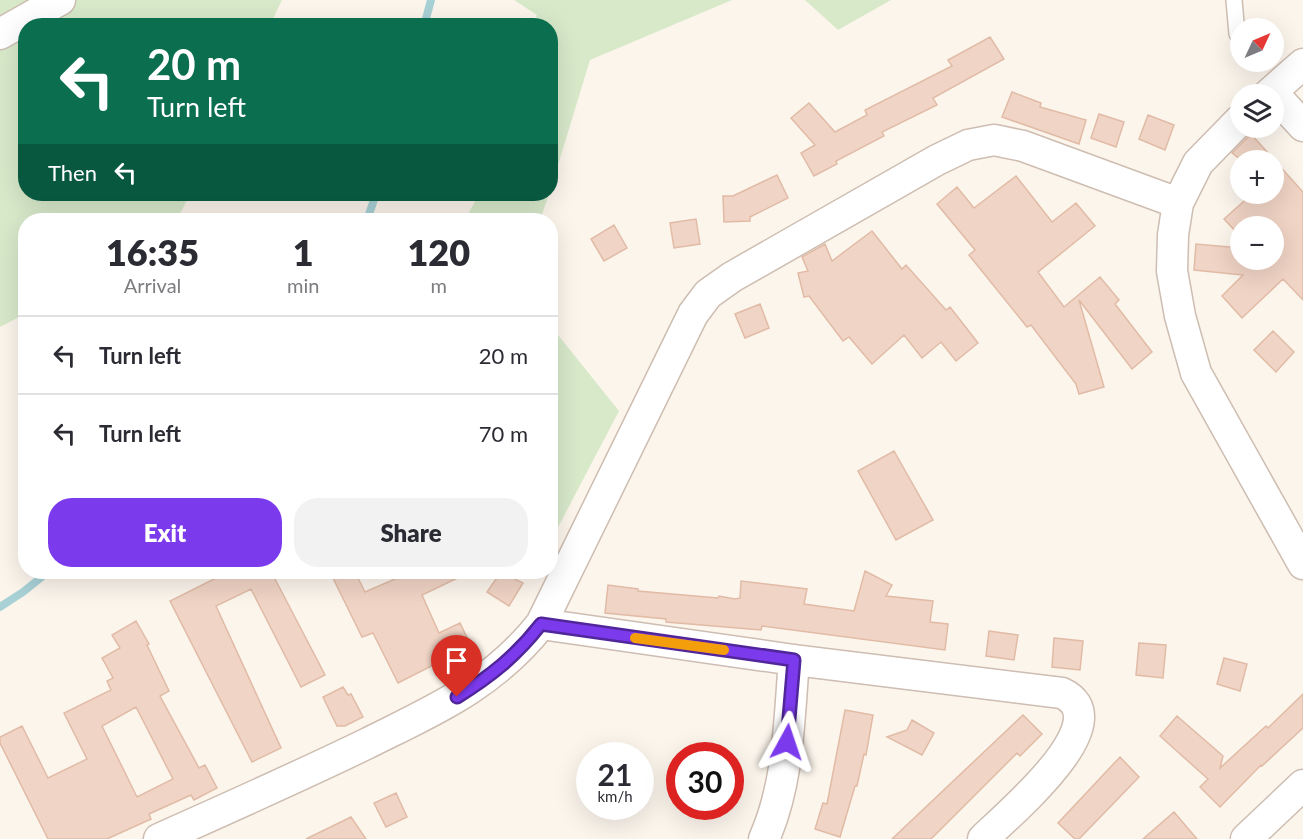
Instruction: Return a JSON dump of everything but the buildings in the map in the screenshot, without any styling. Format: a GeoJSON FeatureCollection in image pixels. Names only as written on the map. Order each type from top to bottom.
{"type":"FeatureCollection","features":[{"type":"Feature","properties":{"kind":"street"},"geometry":{"type":"LineString","coordinates":[[28,18],[60,0]]}},
{"type":"Feature","properties":{"kind":"street"},"geometry":{"type":"LineString","coordinates":[[0,34],[18,24]]}},
{"type":"Feature","properties":{"kind":"street"},"geometry":{"type":"LineString","coordinates":[[1280,84],[1303,64]]}},
{"type":"Feature","properties":{"kind":"street"},"geometry":{"type":"LineString","coordinates":[[1284,107],[1303,126]]}},
{"type":"Feature","properties":{"kind":"street"},"geometry":{"type":"LineString","coordinates":[[1230,130],[1198,163],[1178,203],[1173,235],[1172,271],[1180,316],[1196,373],[1303,564]]}},
{"type":"Feature","properties":{"kind":"street"},"geometry":{"type":"LineString","coordinates":[[159,839],[332,760],[440,707],[490,677],[523,647],[541,624],[693,314],[708,294],[732,277],[937,160],[968,145],[994,140],[1023,146],[1178,203]]}},
{"type":"Feature","properties":{"kind":"street"},"geometry":{"type":"LineString","coordinates":[[541,624],[794,660],[1062,693],[1072,698],[1079,709],[1079,720],[1077,733],[1066,752],[1055,768],[983,839]]}},
{"type":"Feature","properties":{"kind":"street"},"geometry":{"type":"LineString","coordinates":[[764,839],[776,813],[785,762],[794,660]]}},
{"type":"Feature","properties":{"kind":"street"},"geometry":{"type":"LineString","coordinates":[[1246,839],[1303,785]]}},
{"type":"Feature","properties":{"kind":"lane"},"geometry":{"type":"LineString","coordinates":[[1234,0],[1236,18]]}},
{"type":"Feature","properties":{"kind":"green space"},"geometry":{"type":"Polygon","coordinates":[[[0,0],[282,0],[273,18],[18,18],[18,201],[186,201],[180,213],[18,213],[18,318],[0,327],[0,0]]]}},
{"type":"Feature","properties":{"kind":"green space"},"geometry":{"type":"Polygon","coordinates":[[[514,0],[732,0],[590,60],[558,165],[558,18],[536,18],[537,15],[514,0]]]}},
{"type":"Feature","properties":{"kind":"green space"},"geometry":{"type":"Polygon","coordinates":[[[805,0],[891,0],[838,30],[805,0]]]}},
{"type":"Feature","properties":{"kind":"green space"},"geometry":{"type":"Polygon","coordinates":[[[475,201],[547,201],[542,213],[469,213],[475,201]]]}},
{"type":"Feature","properties":{"kind":"green space"},"geometry":{"type":"Polygon","coordinates":[[[558,335],[619,411],[558,527],[558,335]]]}},
{"type":"Feature","properties":{"kind":"waterway"},"geometry":{"type":"LineString","coordinates":[[426,18],[431,0]]}},
{"type":"Feature","properties":{"kind":"waterway"},"geometry":{"type":"LineString","coordinates":[[369,213],[374,201]]}},
{"type":"Feature","properties":{"kind":"waterway"},"geometry":{"type":"LineString","coordinates":[[0,607],[39,579]]}},
{"type":"Feature","properties":{"kind":"slow traffic"},"geometry":{"type":"LineString","coordinates":[[635,638],[724,650]]}},
{"type":"Feature","properties":{"kind":"route"},"geometry":{"type":"LineString","coordinates":[[457,697],[490,677],[523,647],[541,624],[794,660],[787,742]]}}]}
